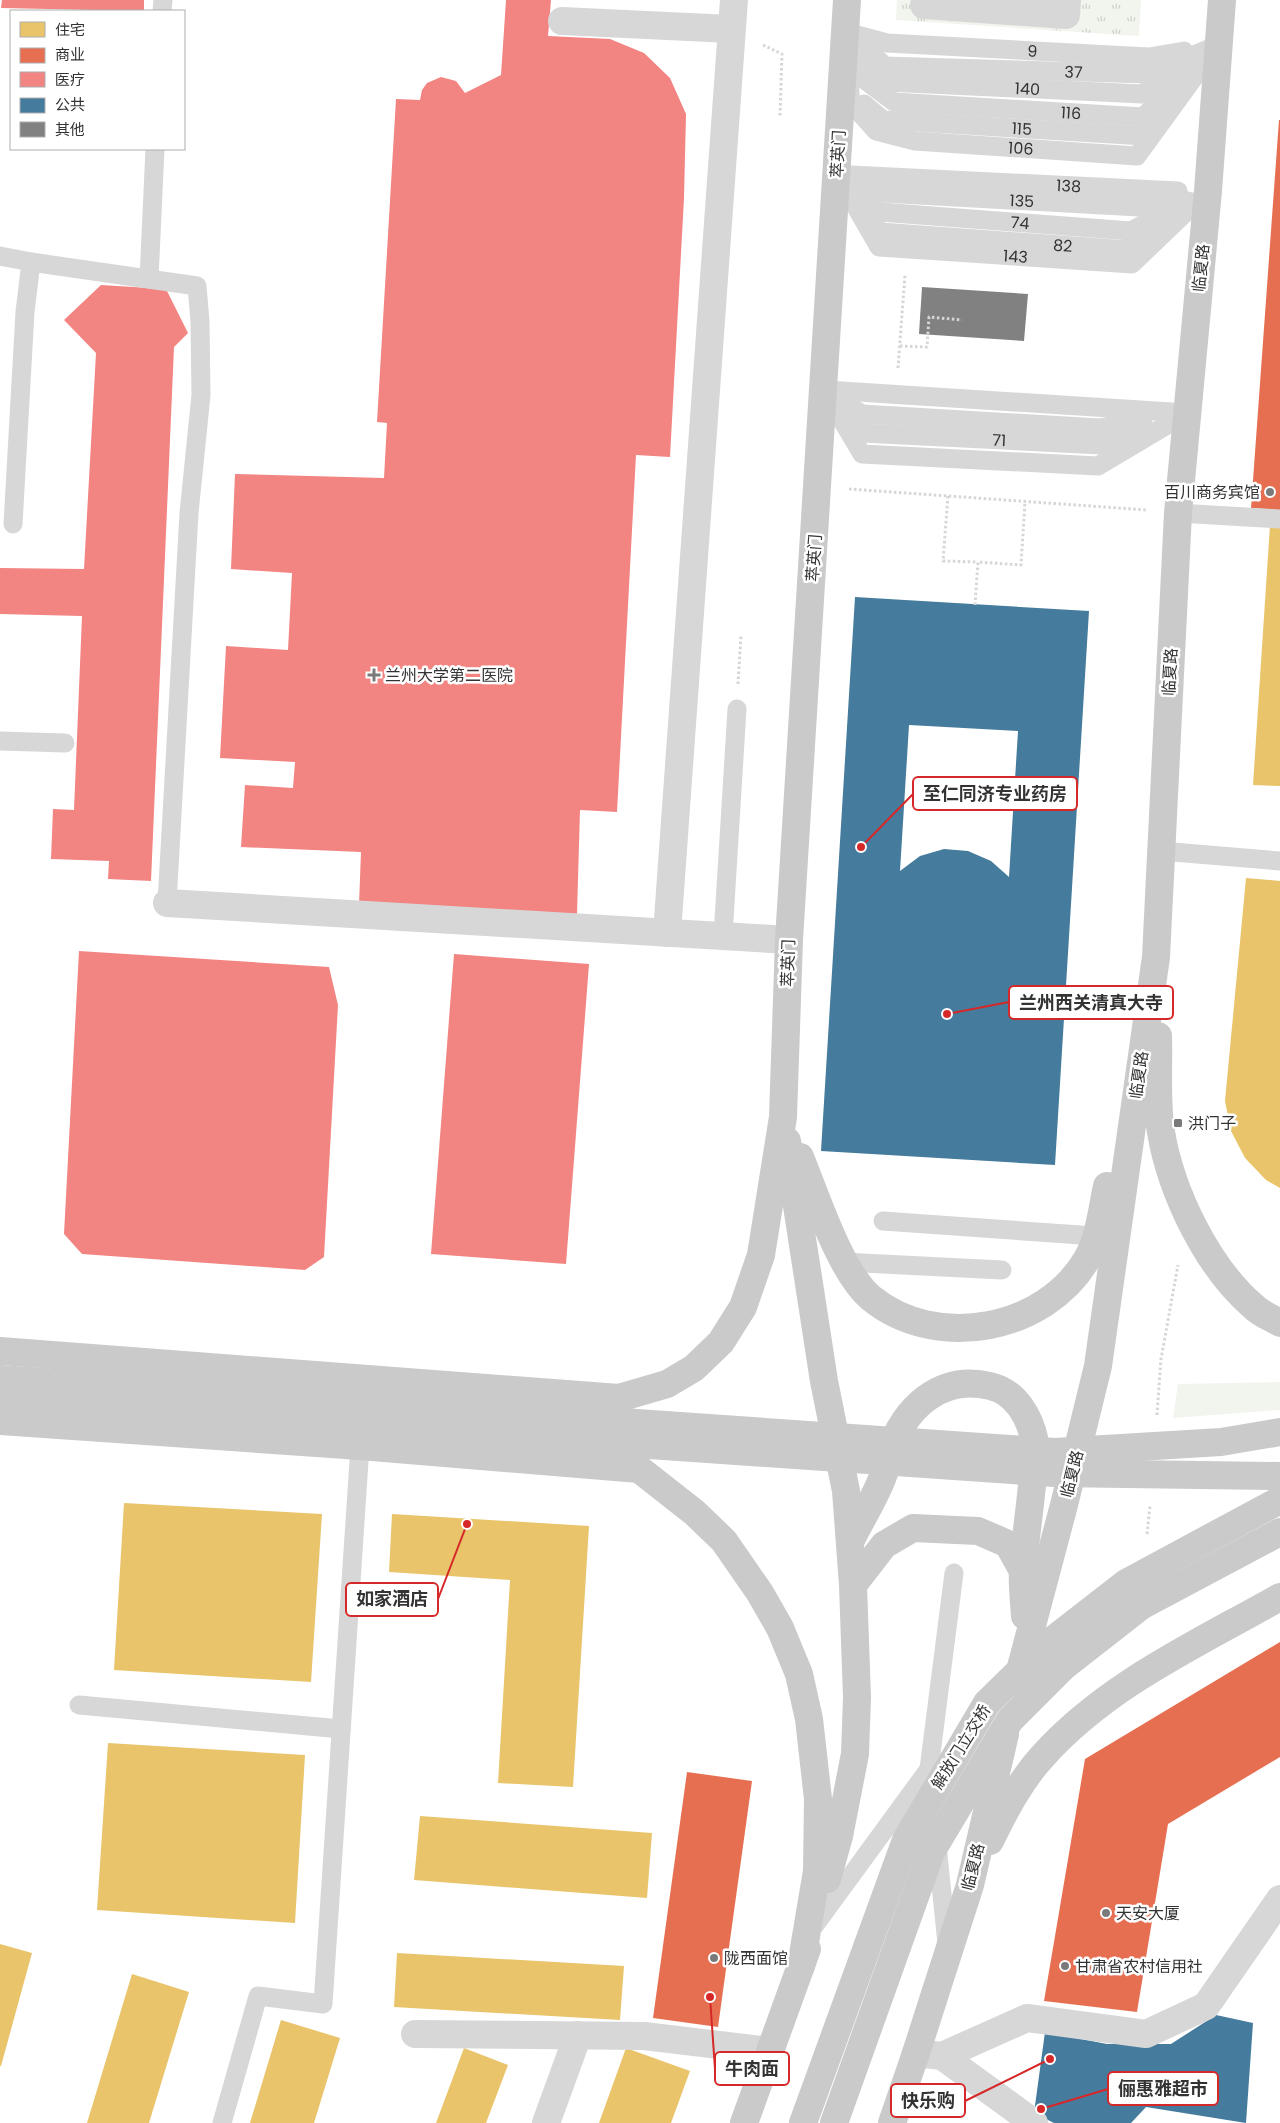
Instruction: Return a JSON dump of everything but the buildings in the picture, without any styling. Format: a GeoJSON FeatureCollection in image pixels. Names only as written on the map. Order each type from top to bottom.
{"type":"FeatureCollection","features":[{"type":"Feature","properties":{"kind":"main road","name":"萃英门"},"geometry":{"type":"LineString","coordinates":[[783,1117],[789,940],[819,487],[847,0]]}},
{"type":"Feature","properties":{"kind":"main road","name":"临夏路"},"geometry":{"type":"LineString","coordinates":[[892,2123],[929,2055],[948,1952],[970,1886],[1026,1645],[1064,1505],[1098,1366],[1156,957],[1178,513],[1208,191],[1222,0]]}},
{"type":"Feature","properties":{"kind":"main road"},"geometry":{"type":"LineString","coordinates":[[783,1117],[843,1262],[870,1297],[893,1313],[939,1326],[990,1327],[1018,1319],[1043,1304],[1068,1283],[1088,1258],[1096,1236],[1144,1021],[1156,957]]}},
{"type":"Feature","properties":{"kind":"main road"},"geometry":{"type":"LineString","coordinates":[[1156,957],[1160,1131],[1175,1185],[1196,1235],[1229,1280],[1254,1308],[1280,1323]]}},
{"type":"Feature","properties":{"kind":"main road"},"geometry":{"type":"LineString","coordinates":[[0,1351],[619,1398],[667,1384],[694,1368],[721,1342],[743,1307],[760,1255],[783,1117]]}},
{"type":"Feature","properties":{"kind":"main road"},"geometry":{"type":"LineString","coordinates":[[744,2123],[815,1925],[839,1836],[855,1754],[857,1697],[854,1585],[846,1491],[824,1381],[783,1117]]}},
{"type":"Feature","properties":{"kind":"main road"},"geometry":{"type":"LineString","coordinates":[[0,1379],[1055,1452],[1221,1442],[1280,1432]]}},
{"type":"Feature","properties":{"kind":"main road"},"geometry":{"type":"LineString","coordinates":[[851,1540],[884,1476],[889,1453],[906,1417],[919,1402],[936,1391],[954,1384],[974,1383],[993,1387],[1011,1395],[1025,1412],[1035,1443],[1032,1500],[1023,1571],[1026,1645]]}},
{"type":"Feature","properties":{"kind":"main road"},"geometry":{"type":"LineString","coordinates":[[0,1400],[1054,1473],[1280,1476]]}},
{"type":"Feature","properties":{"kind":"main road"},"geometry":{"type":"LineString","coordinates":[[0,1421],[360,1446],[639,1469],[695,1512],[724,1542],[760,1593],[780,1628],[799,1674],[809,1719],[818,1799],[817,1871],[801,1966]]}},
{"type":"Feature","properties":{"kind":"main road","name":"解放门立交桥"},"geometry":{"type":"LineString","coordinates":[[803,2123],[906,1840],[988,1703],[1045,1646],[1126,1582],[1280,1500]]}},
{"type":"Feature","properties":{"kind":"main road"},"geometry":{"type":"LineString","coordinates":[[854,1585],[884,1545],[913,1528],[978,1530],[1008,1544],[1023,1571]]}},
{"type":"Feature","properties":{"kind":"main road","name":"解放门立交桥"},"geometry":{"type":"LineString","coordinates":[[834,2123],[932,1852],[1010,1720],[1063,1667],[1141,1606],[1280,1532]]}},
{"type":"Feature","properties":{"kind":"main road"},"geometry":{"type":"LineString","coordinates":[[970,1886],[1002,1817],[1020,1787],[1041,1758],[1092,1709],[1136,1679],[1280,1597]]}},
{"type":"Feature","properties":{"kind":"street"},"geometry":{"type":"LineString","coordinates":[[667,933],[734,0]]}},
{"type":"Feature","properties":{"kind":"street"},"geometry":{"type":"LineString","coordinates":[[924,5],[1066,15],[1067,0]]}},
{"type":"Feature","properties":{"kind":"street"},"geometry":{"type":"LineString","coordinates":[[562,21],[731,29]]}},
{"type":"Feature","properties":{"kind":"street"},"geometry":{"type":"LineString","coordinates":[[167,903],[789,940]]}},
{"type":"Feature","properties":{"kind":"street"},"geometry":{"type":"LineString","coordinates":[[929,2055],[1027,2018],[1146,2034],[1206,2006],[1280,1899]]}},
{"type":"Feature","properties":{"kind":"street"},"geometry":{"type":"LineString","coordinates":[[415,2034],[644,2036],[770,2051]]}},
{"type":"Feature","properties":{"kind":"street"},"geometry":{"type":"LineString","coordinates":[[546,2123],[578,2035]]}},
{"type":"Feature","properties":{"kind":"street"},"geometry":{"type":"LineString","coordinates":[[929,2055],[1034,2123]]}},
{"type":"Feature","properties":{"kind":"lane","name":"106"},"geometry":{"type":"LineString","coordinates":[[846,32],[851,103],[876,131],[915,141],[1137,156],[1218,44]]}},
{"type":"Feature","properties":{"kind":"lane","name":"116"},"geometry":{"type":"LineString","coordinates":[[846,32],[866,81],[894,102],[1142,117],[1218,44]]}},
{"type":"Feature","properties":{"kind":"lane","name":"37"},"geometry":{"type":"LineString","coordinates":[[846,32],[885,66],[1148,74],[1218,44]]}},
{"type":"Feature","properties":{"kind":"lane"},"geometry":{"type":"LineString","coordinates":[[149,279],[155,150]]}},
{"type":"Feature","properties":{"kind":"lane","name":"143"},"geometry":{"type":"LineString","coordinates":[[837,174],[879,247],[1132,264],[1208,191]]}},
{"type":"Feature","properties":{"kind":"lane","name":"74"},"geometry":{"type":"LineString","coordinates":[[837,174],[880,212],[1131,231],[1208,191]]}},
{"type":"Feature","properties":{"kind":"lane","name":"138"},"geometry":{"type":"LineString","coordinates":[[837,174],[1140,190],[1208,191]]}},
{"type":"Feature","properties":{"kind":"lane"},"geometry":{"type":"LineString","coordinates":[[0,256],[197,286],[200,321],[201,395],[189,513],[167,903]]}},
{"type":"Feature","properties":{"kind":"lane"},"geometry":{"type":"LineString","coordinates":[[13,524],[25,312],[31,262]]}},
{"type":"Feature","properties":{"kind":"lane"},"geometry":{"type":"LineString","coordinates":[[824,390],[862,454],[1098,466],[1187,414]]}},
{"type":"Feature","properties":{"kind":"lane"},"geometry":{"type":"LineString","coordinates":[[824,390],[862,414],[1100,428],[1187,414]]}},
{"type":"Feature","properties":{"kind":"lane"},"geometry":{"type":"LineString","coordinates":[[1178,513],[1280,519]]}},
{"type":"Feature","properties":{"kind":"lane"},"geometry":{"type":"LineString","coordinates":[[723,936],[737,708]]}},
{"type":"Feature","properties":{"kind":"lane"},"geometry":{"type":"LineString","coordinates":[[0,741],[65,743]]}},
{"type":"Feature","properties":{"kind":"lane"},"geometry":{"type":"LineString","coordinates":[[1161,851],[1280,862]]}},
{"type":"Feature","properties":{"kind":"lane"},"geometry":{"type":"LineString","coordinates":[[883,1221],[1096,1236]]}},
{"type":"Feature","properties":{"kind":"lane"},"geometry":{"type":"LineString","coordinates":[[843,1262],[1002,1270]]}},
{"type":"Feature","properties":{"kind":"lane"},"geometry":{"type":"LineString","coordinates":[[222,2123],[258,1996],[323,2004],[360,1446]]}},
{"type":"Feature","properties":{"kind":"lane"},"geometry":{"type":"LineString","coordinates":[[948,1952],[929,1769],[954,1573]]}},
{"type":"Feature","properties":{"kind":"lane"},"geometry":{"type":"LineString","coordinates":[[79,1706],[341,1729]]}},
{"type":"Feature","properties":{"kind":"lane"},"geometry":{"type":"LineString","coordinates":[[815,1925],[929,1769]]}},
{"type":"Feature","properties":{"kind":"path"},"geometry":{"type":"LineString","coordinates":[[731,29],[782,54],[780,116]]}},
{"type":"Feature","properties":{"kind":"path"},"geometry":{"type":"LineString","coordinates":[[900,346],[927,347],[929,317],[962,320]]}},
{"type":"Feature","properties":{"kind":"path"},"geometry":{"type":"LineString","coordinates":[[819,487],[1178,513]]}},
{"type":"Feature","properties":{"kind":"path"},"geometry":{"type":"LineString","coordinates":[[948,496],[943,561],[1021,565],[1025,502]]}},
{"type":"Feature","properties":{"kind":"path"},"geometry":{"type":"LineString","coordinates":[[975,605],[978,562]]}},
{"type":"Feature","properties":{"kind":"path"},"geometry":{"type":"LineString","coordinates":[[737,708],[741,634]]}},
{"type":"Feature","properties":{"kind":"green space"},"geometry":{"type":"Polygon","coordinates":[[[897,0],[1141,0],[1139,36],[896,20],[897,0]]]}},
{"type":"Feature","properties":{"kind":"green space"},"geometry":{"type":"Polygon","coordinates":[[[1280,1382],[1280,1410],[1173,1418],[1178,1384],[1280,1382]]]}},
{"type":"Feature","properties":{"kind":"place","name":"百川商务宾馆"},"geometry":{"type":"Point","coordinates":[1270,492]}},
{"type":"Feature","properties":{"kind":"place","name":"兰州大学第二医院"},"geometry":{"type":"Point","coordinates":[374,675]}},
{"type":"Feature","properties":{"kind":"place","name":"至仁同济专业药房"},"geometry":{"type":"Point","coordinates":[861,847]}},
{"type":"Feature","properties":{"kind":"place","name":"兰州西关清真大寺"},"geometry":{"type":"Point","coordinates":[947,1014]}},
{"type":"Feature","properties":{"kind":"place","name":"洪门子"},"geometry":{"type":"Point","coordinates":[1178,1123]}},
{"type":"Feature","properties":{"kind":"place","name":"如家酒店"},"geometry":{"type":"Point","coordinates":[467,1524]}},
{"type":"Feature","properties":{"kind":"place","name":"天安大厦"},"geometry":{"type":"Point","coordinates":[1106,1913]}},
{"type":"Feature","properties":{"kind":"place","name":"陇西面馆"},"geometry":{"type":"Point","coordinates":[714,1958]}},
{"type":"Feature","properties":{"kind":"place","name":"甘肃省农村信用社"},"geometry":{"type":"Point","coordinates":[1065,1966]}},
{"type":"Feature","properties":{"kind":"place","name":"牛肉面"},"geometry":{"type":"Point","coordinates":[710,1997]}},
{"type":"Feature","properties":{"kind":"place","name":"快乐购"},"geometry":{"type":"Point","coordinates":[1050,2059]}},
{"type":"Feature","properties":{"kind":"place","name":"俪惠雅超市"},"geometry":{"type":"Point","coordinates":[1041,2109]}}]}
